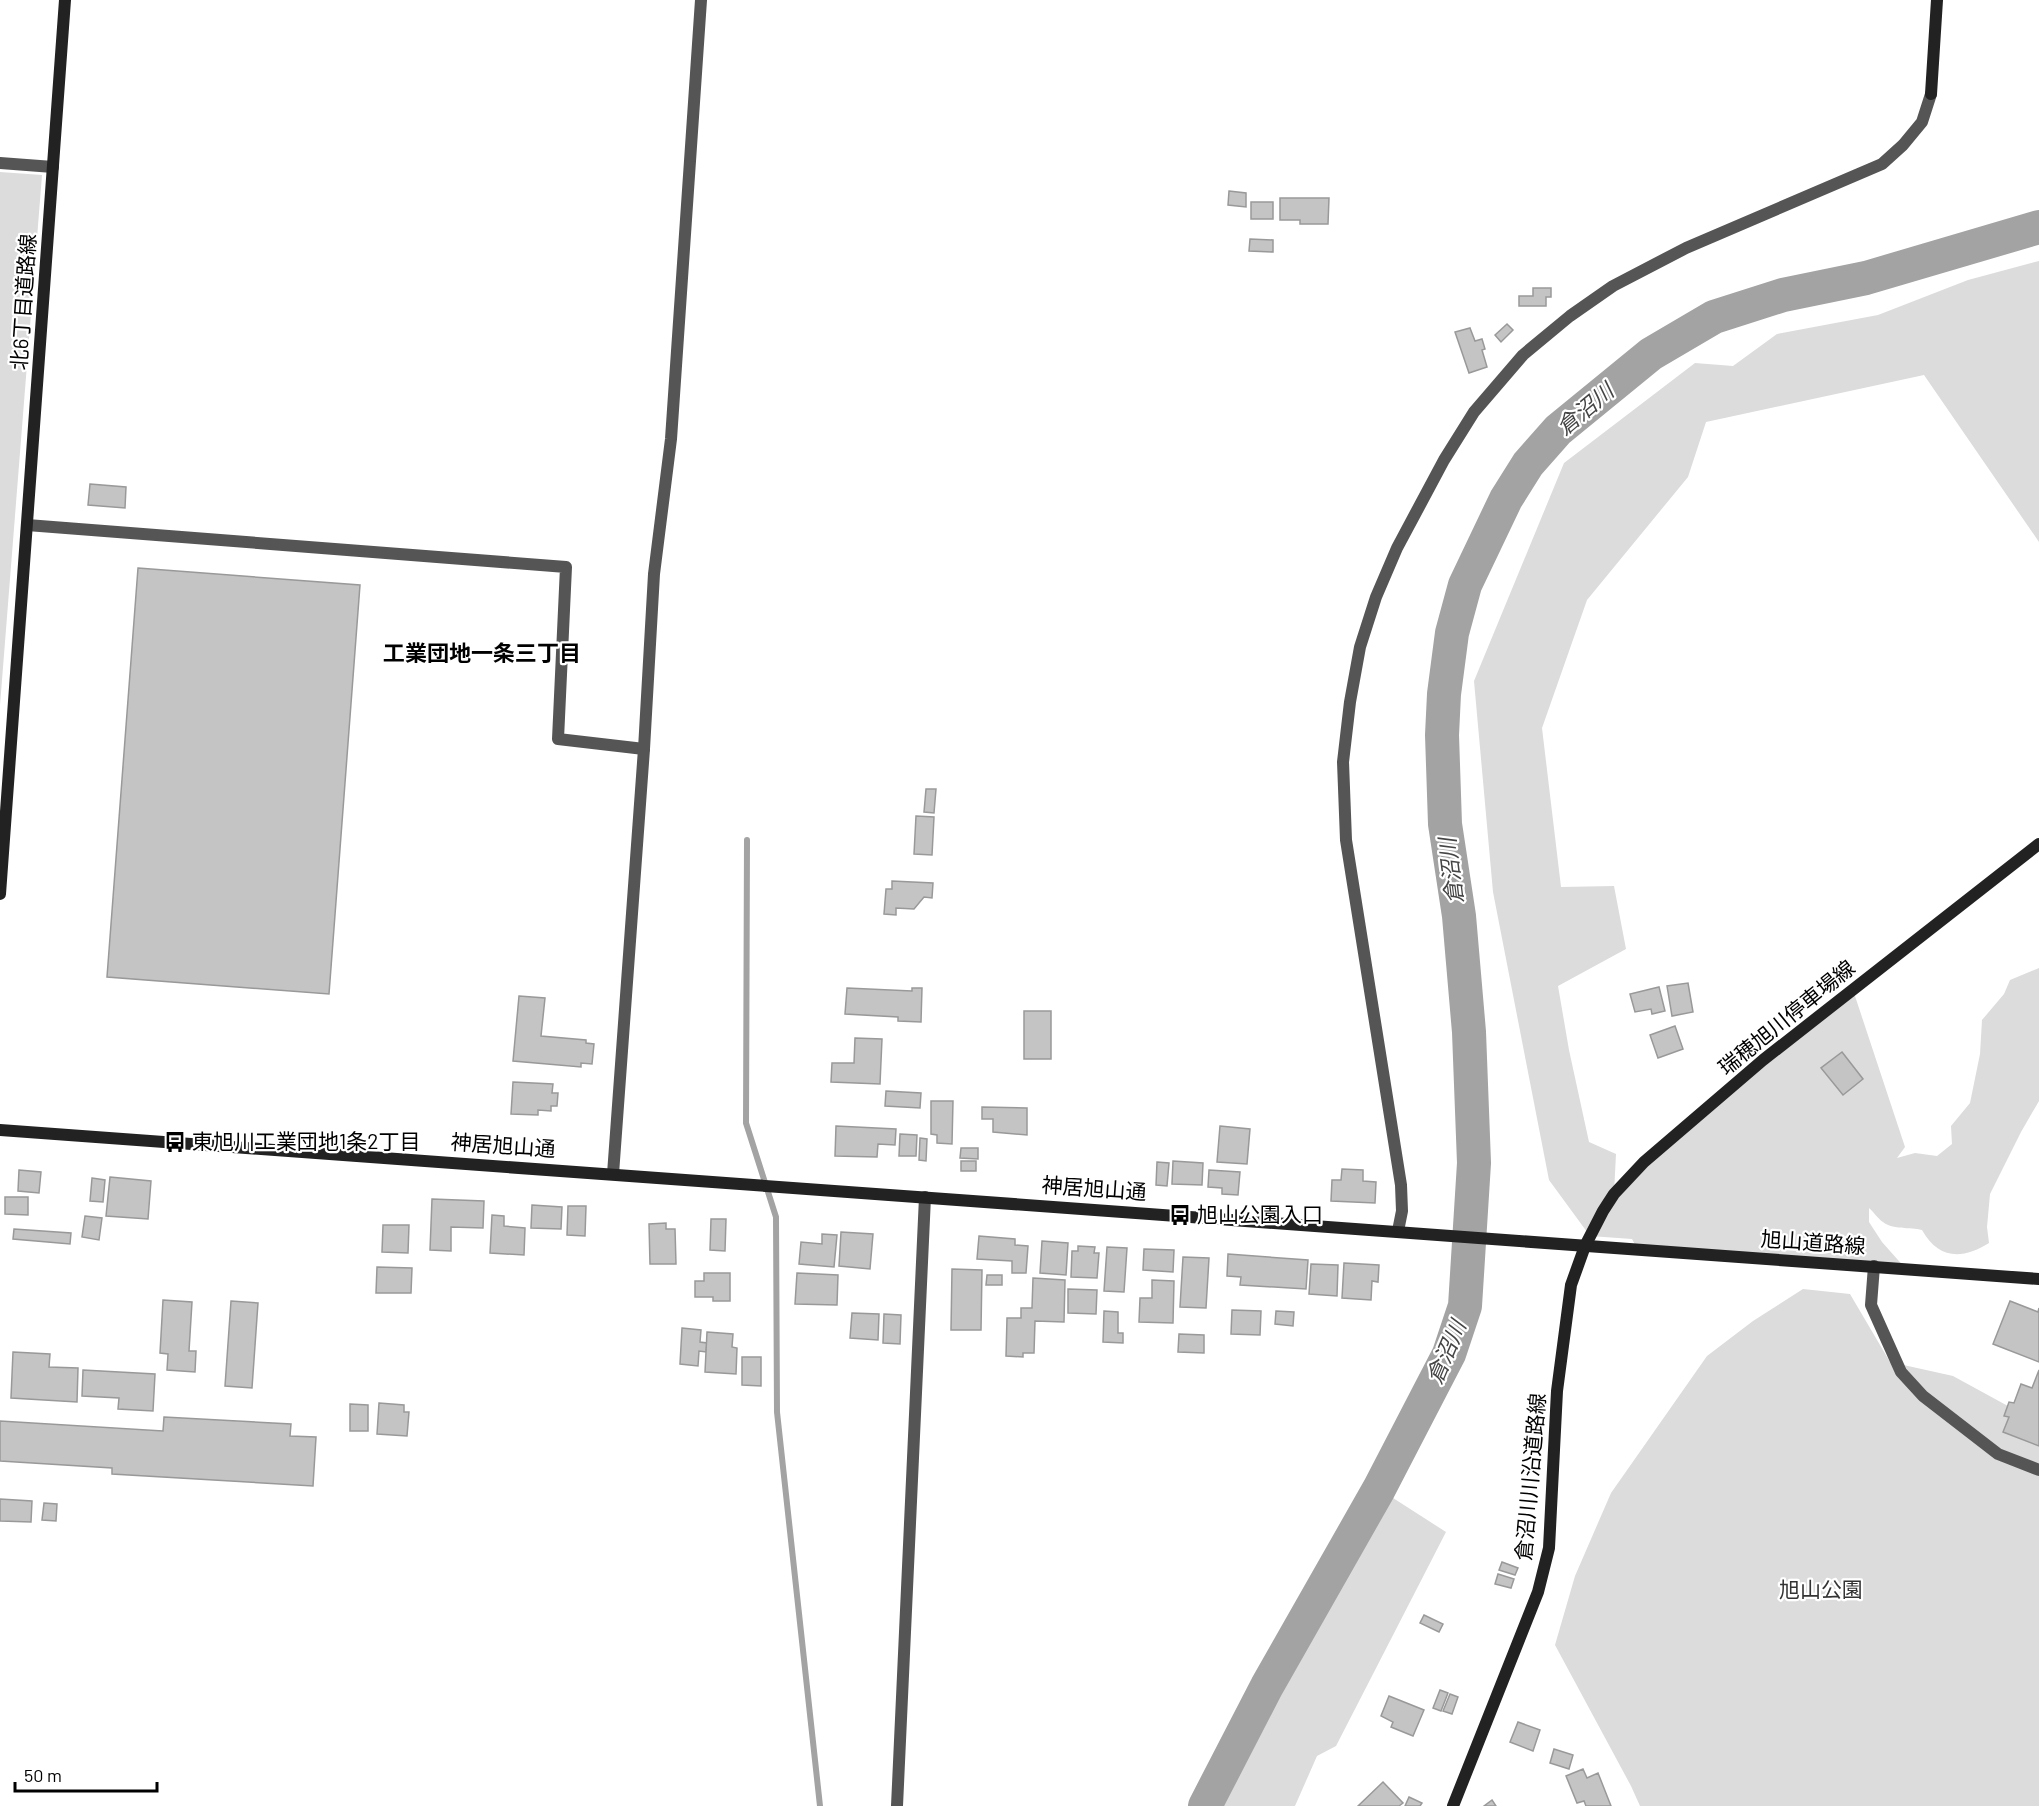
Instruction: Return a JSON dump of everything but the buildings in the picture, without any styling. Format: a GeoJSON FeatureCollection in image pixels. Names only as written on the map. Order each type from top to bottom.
{"type":"FeatureCollection","features":[{"type":"Feature","properties":{"kind":"main road","name":"北6丁目道路線"},"geometry":{"type":"LineString","coordinates":[[0,894],[65,0]]}},
{"type":"Feature","properties":{"kind":"main road"},"geometry":{"type":"LineString","coordinates":[[1931,94],[1938,0]]}},
{"type":"Feature","properties":{"kind":"main road","name":"瑞穂旭川停車場線"},"geometry":{"type":"LineString","coordinates":[[1585,1246],[1614,1194],[1644,1162],[1763,1060],[2039,844]]}},
{"type":"Feature","properties":{"kind":"main road","name":"神居旭山通"},"geometry":{"type":"LineString","coordinates":[[0,1130],[1585,1246]]}},
{"type":"Feature","properties":{"kind":"main road","name":"旭山道路線"},"geometry":{"type":"LineString","coordinates":[[1585,1246],[2039,1279]]}},
{"type":"Feature","properties":{"kind":"main road","name":"倉沼川川沿道路線"},"geometry":{"type":"LineString","coordinates":[[1453,1806],[1532,1609],[1541,1581],[1548,1548],[1557,1391],[1571,1285],[1585,1246]]}},
{"type":"Feature","properties":{"kind":"street"},"geometry":{"type":"LineString","coordinates":[[613,1174],[644,749],[654,574],[671,439],[701,0]]}},
{"type":"Feature","properties":{"kind":"street"},"geometry":{"type":"LineString","coordinates":[[1398,1231],[1402,1212],[1401,1185],[1346,840],[1343,762],[1350,702],[1360,647],[1376,597],[1397,548],[1444,460],[1474,412],[1523,355],[1570,316],[1613,286],[1686,248],[1882,164],[1903,145],[1922,122],[1931,94]]}},
{"type":"Feature","properties":{"kind":"street"},"geometry":{"type":"LineString","coordinates":[[0,163],[53,167]]}},
{"type":"Feature","properties":{"kind":"street"},"geometry":{"type":"LineString","coordinates":[[27,525],[566,567],[558,739],[644,749]]}},
{"type":"Feature","properties":{"kind":"street"},"geometry":{"type":"LineString","coordinates":[[897,1806],[925,1197]]}},
{"type":"Feature","properties":{"kind":"street"},"geometry":{"type":"LineString","coordinates":[[1874,1266],[1871,1305],[1901,1372],[1923,1396],[1998,1454],[2039,1470]]}},
{"type":"Feature","properties":{"kind":"green space"},"geometry":{"type":"Polygon","coordinates":[[[0,172],[42,175],[0,705],[0,172]]]}},
{"type":"Feature","properties":{"kind":"green space"},"geometry":{"type":"Polygon","coordinates":[[[2039,261],[2039,542],[1924,375],[1706,422],[1688,477],[1587,600],[1542,728],[1561,887],[1614,886],[1626,949],[1558,986],[1589,1142],[1616,1154],[1614,1193],[1853,990],[1905,1147],[1897,1158],[1915,1153],[1937,1156],[1952,1144],[1951,1126],[1970,1103],[1980,1054],[1982,1020],[2004,994],[2010,980],[2039,968],[2039,1101],[1990,1194],[1987,1227],[1989,1243],[1969,1252],[1951,1254],[1935,1247],[1922,1230],[1887,1225],[1869,1208],[1869,1222],[1882,1242],[1906,1269],[1638,1250],[1632,1239],[1590,1236],[1549,1180],[1493,892],[1474,681],[1564,463],[1695,363],[1733,366],[1777,334],[1878,315],[1968,280],[2039,261]]]}},
{"type":"Feature","properties":{"kind":"green space","name":"旭山公園"},"geometry":{"type":"Polygon","coordinates":[[[1803,1289],[1850,1294],[1890,1362],[1953,1376],[2039,1423],[2039,1806],[1640,1806],[1555,1645],[1575,1576],[1611,1493],[1707,1356],[1753,1321],[1803,1289]]]}},
{"type":"Feature","properties":{"kind":"green space"},"geometry":{"type":"Polygon","coordinates":[[[1379,1489],[1446,1532],[1336,1746],[1317,1756],[1295,1806],[1205,1806],[1267,1686],[1379,1489]]]}},
{"type":"Feature","properties":{"kind":"waterway","name":"倉沼川"},"geometry":{"type":"LineString","coordinates":[[1205,1806],[1267,1686],[1379,1489],[1449,1354],[1465,1306],[1474,1163],[1469,1032],[1459,916],[1445,824],[1442,735],[1444,694],[1452,633],[1465,585],[1506,499],[1528,464],[1558,430],[1651,354],[1714,317],[1783,295],[1866,278],[2039,227]]}},
{"type":"Feature","properties":{"kind":"waterway"},"geometry":{"type":"LineString","coordinates":[[747,840],[746,1123],[776,1217],[777,1412],[820,1806]]}},
{"type":"Feature","properties":{"kind":"place","name":"東旭川工業団地1条2丁目"},"geometry":{"type":"Point","coordinates":[175,1142]}},
{"type":"Feature","properties":{"kind":"place","name":"旭山公園入口"},"geometry":{"type":"Point","coordinates":[1180,1215]}},
{"type":"Feature","properties":{"kind":"district","name":"工業団地一条三丁目"},"geometry":{"type":"Point","coordinates":[482,653]}}]}
